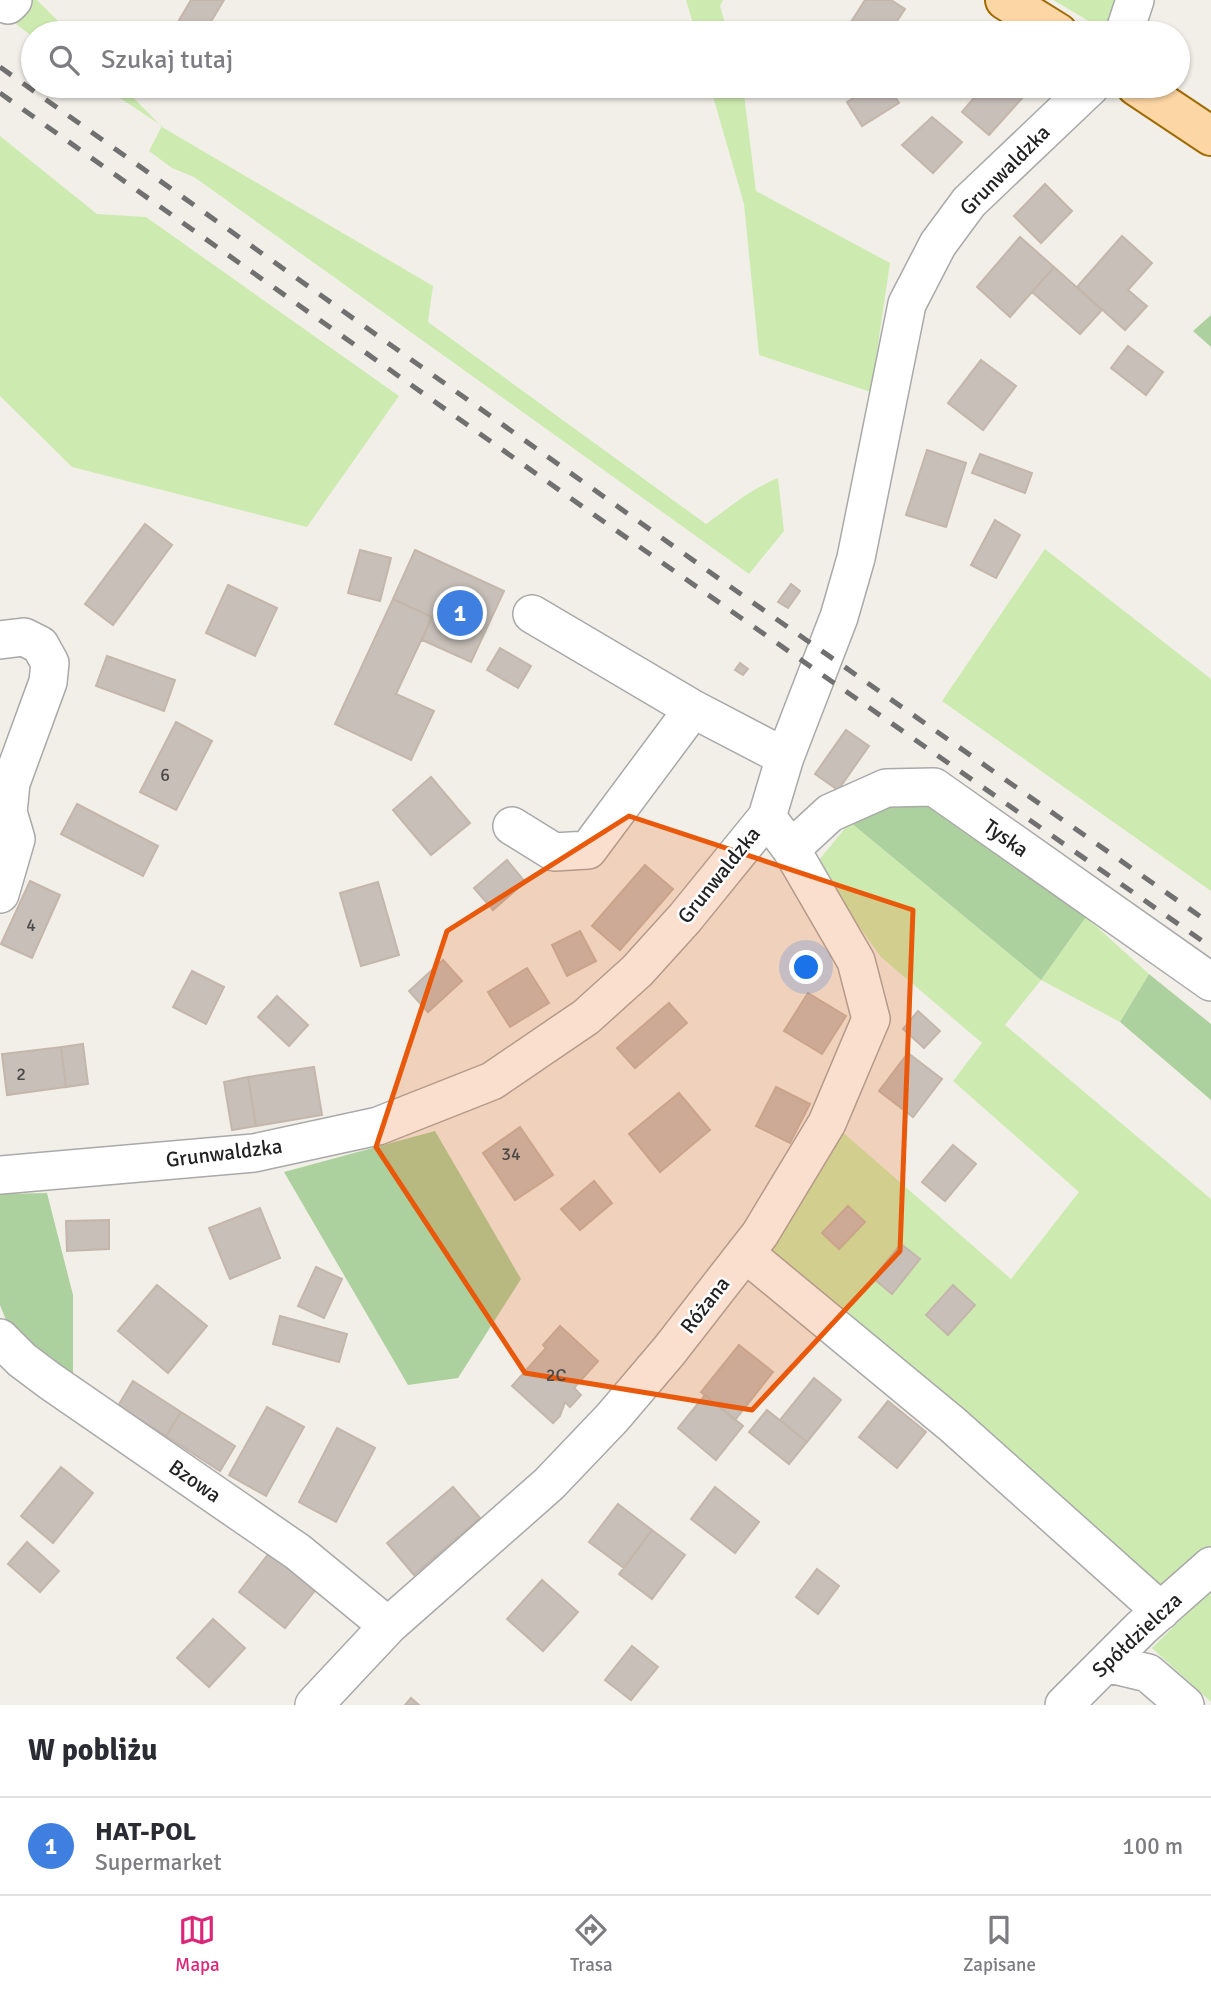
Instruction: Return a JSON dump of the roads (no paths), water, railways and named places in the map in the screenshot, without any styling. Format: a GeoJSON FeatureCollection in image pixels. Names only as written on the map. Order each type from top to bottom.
{"type":"FeatureCollection","features":[{"type":"Feature","properties":{"kind":"main road"},"geometry":{"type":"LineString","coordinates":[[1005,0],[1039,21]]}},
{"type":"Feature","properties":{"kind":"main road"},"geometry":{"type":"LineString","coordinates":[[1154,98],[1211,136]]}},
{"type":"Feature","properties":{"kind":"street"},"geometry":{"type":"LineString","coordinates":[[3,0],[8,5],[13,0]]}},
{"type":"Feature","properties":{"kind":"street"},"geometry":{"type":"LineString","coordinates":[[1128,21],[1135,0]]}},
{"type":"Feature","properties":{"kind":"street","name":"Grunwaldzka"},"geometry":{"type":"LineString","coordinates":[[0,1175],[254,1153],[377,1126],[492,1081],[586,1017],[637,971],[685,918],[767,817],[785,757],[839,617],[856,558],[907,304],[938,244],[969,202],[1078,98]]}},
{"type":"Feature","properties":{"kind":"street"},"geometry":{"type":"LineString","coordinates":[[532,614],[693,709],[785,757]]}},
{"type":"Feature","properties":{"kind":"street"},"geometry":{"type":"LineString","coordinates":[[0,894],[16,839],[8,812],[10,783],[48,682],[50,663],[40,645],[12,639]]}},
{"type":"Feature","properties":{"kind":"street"},"geometry":{"type":"LineString","coordinates":[[512,827],[554,852],[588,850],[693,709]]}},
{"type":"Feature","properties":{"kind":"street","name":"Tyska"},"geometry":{"type":"LineString","coordinates":[[792,849],[830,813],[886,788],[934,787],[1211,982]]}},
{"type":"Feature","properties":{"kind":"street","name":"Różana"},"geometry":{"type":"LineString","coordinates":[[314,1705],[388,1626],[549,1484],[612,1419],[760,1234],[827,1123],[870,1020],[856,961],[792,849],[767,817]]}},
{"type":"Feature","properties":{"kind":"street"},"geometry":{"type":"LineString","coordinates":[[745,1253],[953,1425],[1161,1611]]}},
{"type":"Feature","properties":{"kind":"street","name":"Bzowa"},"geometry":{"type":"LineString","coordinates":[[0,1338],[22,1360],[50,1381],[298,1552],[388,1626]]}},
{"type":"Feature","properties":{"kind":"street","name":"Spółdzielcza"},"geometry":{"type":"LineString","coordinates":[[1064,1705],[1211,1566]]}},
{"type":"Feature","properties":{"kind":"street"},"geometry":{"type":"LineString","coordinates":[[1106,1663],[1148,1673],[1185,1705]]}},
{"type":"Feature","properties":{"kind":"railway"},"geometry":{"type":"LineString","coordinates":[[0,67],[21,82]]}},
{"type":"Feature","properties":{"kind":"railway"},"geometry":{"type":"LineString","coordinates":[[0,93],[607,524],[1211,947]]}},
{"type":"Feature","properties":{"kind":"railway"},"geometry":{"type":"LineString","coordinates":[[44,98],[735,590],[1211,924]]}},
{"type":"Feature","properties":{"kind":"place","name":"HAT-POL"},"geometry":{"type":"Point","coordinates":[460,613]}}]}
